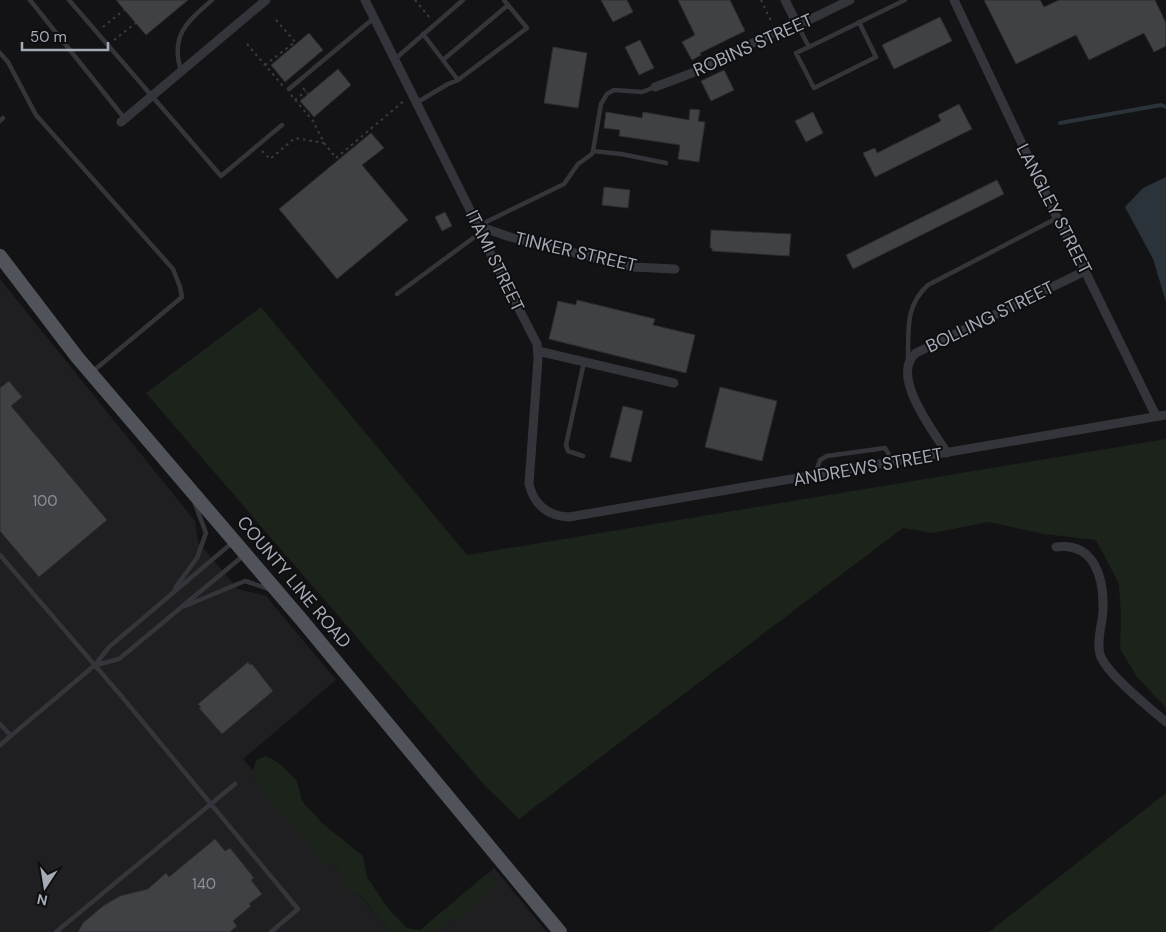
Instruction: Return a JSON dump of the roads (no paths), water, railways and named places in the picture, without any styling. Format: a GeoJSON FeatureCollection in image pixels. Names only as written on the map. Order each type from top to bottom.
{"type":"FeatureCollection","features":[{"type":"Feature","properties":{"kind":"main road","name":"COUNTY LINE ROAD"},"geometry":{"type":"LineString","coordinates":[[0,256],[91,373],[300,618],[560,932]]}},
{"type":"Feature","properties":{"kind":"street"},"geometry":{"type":"LineString","coordinates":[[123,120],[266,0]]}},
{"type":"Feature","properties":{"kind":"street","name":"ITAMI STREET"},"geometry":{"type":"LineString","coordinates":[[365,0],[537,344],[529,484],[534,499],[543,509],[556,515],[570,518]]}},
{"type":"Feature","properties":{"kind":"street"},"geometry":{"type":"LineString","coordinates":[[785,0],[797,24]]}},
{"type":"Feature","properties":{"kind":"street","name":"ROBINS STREET"},"geometry":{"type":"LineString","coordinates":[[655,87],[692,73],[776,31],[797,24],[850,0]]}},
{"type":"Feature","properties":{"kind":"street","name":"LANGLEY STREET"},"geometry":{"type":"LineString","coordinates":[[954,0],[1057,218],[1156,416]]}},
{"type":"Feature","properties":{"kind":"street","name":"TINKER STREET"},"geometry":{"type":"LineString","coordinates":[[479,229],[632,267],[676,269]]}},
{"type":"Feature","properties":{"kind":"street","name":"BOLLING STREET"},"geometry":{"type":"LineString","coordinates":[[948,452],[923,416],[907,380],[906,368],[908,362],[916,353],[1085,271]]}},
{"type":"Feature","properties":{"kind":"street"},"geometry":{"type":"LineString","coordinates":[[538,351],[674,383]]}},
{"type":"Feature","properties":{"kind":"street","name":"ANDREWS STREET"},"geometry":{"type":"LineString","coordinates":[[570,518],[1166,415]]}},
{"type":"Feature","properties":{"kind":"street"},"geometry":{"type":"LineString","coordinates":[[1056,547],[1066,546],[1080,549],[1090,558],[1097,570],[1103,592],[1100,655],[1109,670],[1166,722]]}},
{"type":"Feature","properties":{"kind":"lane"},"geometry":{"type":"LineString","coordinates":[[30,0],[123,120]]}},
{"type":"Feature","properties":{"kind":"lane"},"geometry":{"type":"LineString","coordinates":[[69,0],[222,176],[282,125]]}},
{"type":"Feature","properties":{"kind":"lane"},"geometry":{"type":"LineString","coordinates":[[181,71],[178,51],[181,35],[188,21],[212,0]]}},
{"type":"Feature","properties":{"kind":"lane"},"geometry":{"type":"LineString","coordinates":[[395,59],[463,0]]}},
{"type":"Feature","properties":{"kind":"lane"},"geometry":{"type":"LineString","coordinates":[[414,98],[458,80],[527,28],[504,0]]}},
{"type":"Feature","properties":{"kind":"lane"},"geometry":{"type":"LineString","coordinates":[[859,22],[876,57],[814,88],[796,53],[859,22],[905,0]]}},
{"type":"Feature","properties":{"kind":"lane"},"geometry":{"type":"LineString","coordinates":[[443,60],[508,5]]}},
{"type":"Feature","properties":{"kind":"lane"},"geometry":{"type":"LineString","coordinates":[[289,91],[374,18]]}},
{"type":"Feature","properties":{"kind":"lane"},"geometry":{"type":"LineString","coordinates":[[797,24],[808,47]]}},
{"type":"Feature","properties":{"kind":"lane"},"geometry":{"type":"LineString","coordinates":[[423,34],[458,80]]}},
{"type":"Feature","properties":{"kind":"lane"},"geometry":{"type":"LineString","coordinates":[[0,53],[8,62],[36,115],[173,270],[180,287],[182,297],[91,373]]}},
{"type":"Feature","properties":{"kind":"lane"},"geometry":{"type":"LineString","coordinates":[[397,294],[479,229],[564,184],[578,164],[592,154],[595,147],[601,104],[609,92],[619,90],[642,92],[655,87]]}},
{"type":"Feature","properties":{"kind":"lane"},"geometry":{"type":"LineString","coordinates":[[593,151],[621,154],[666,163]]}},
{"type":"Feature","properties":{"kind":"lane"},"geometry":{"type":"LineString","coordinates":[[908,362],[909,317],[915,300],[928,285],[1057,218]]}},
{"type":"Feature","properties":{"kind":"lane"},"geometry":{"type":"LineString","coordinates":[[583,456],[568,451],[566,445],[584,362]]}},
{"type":"Feature","properties":{"kind":"lane"},"geometry":{"type":"LineString","coordinates":[[815,476],[820,460],[827,456],[884,448],[894,462]]}},
{"type":"Feature","properties":{"kind":"lane"},"geometry":{"type":"LineString","coordinates":[[170,595],[197,558],[206,533],[186,484]]}},
{"type":"Feature","properties":{"kind":"lane"},"geometry":{"type":"LineString","coordinates":[[0,745],[95,665],[109,647],[234,541]]}},
{"type":"Feature","properties":{"kind":"lane"},"geometry":{"type":"LineString","coordinates":[[95,665],[119,659],[245,554]]}},
{"type":"Feature","properties":{"kind":"lane"},"geometry":{"type":"LineString","coordinates":[[0,555],[95,665],[298,909],[271,932]]}},
{"type":"Feature","properties":{"kind":"lane"},"geometry":{"type":"LineString","coordinates":[[179,608],[244,581],[269,589],[300,618]]}},
{"type":"Feature","properties":{"kind":"lane"},"geometry":{"type":"LineString","coordinates":[[0,724],[11,736]]}},
{"type":"Feature","properties":{"kind":"lane"},"geometry":{"type":"LineString","coordinates":[[56,932],[234,784]]}},
{"type":"Feature","properties":{"kind":"waterway"},"geometry":{"type":"LineString","coordinates":[[1060,123],[1161,105],[1166,107]]}}]}
